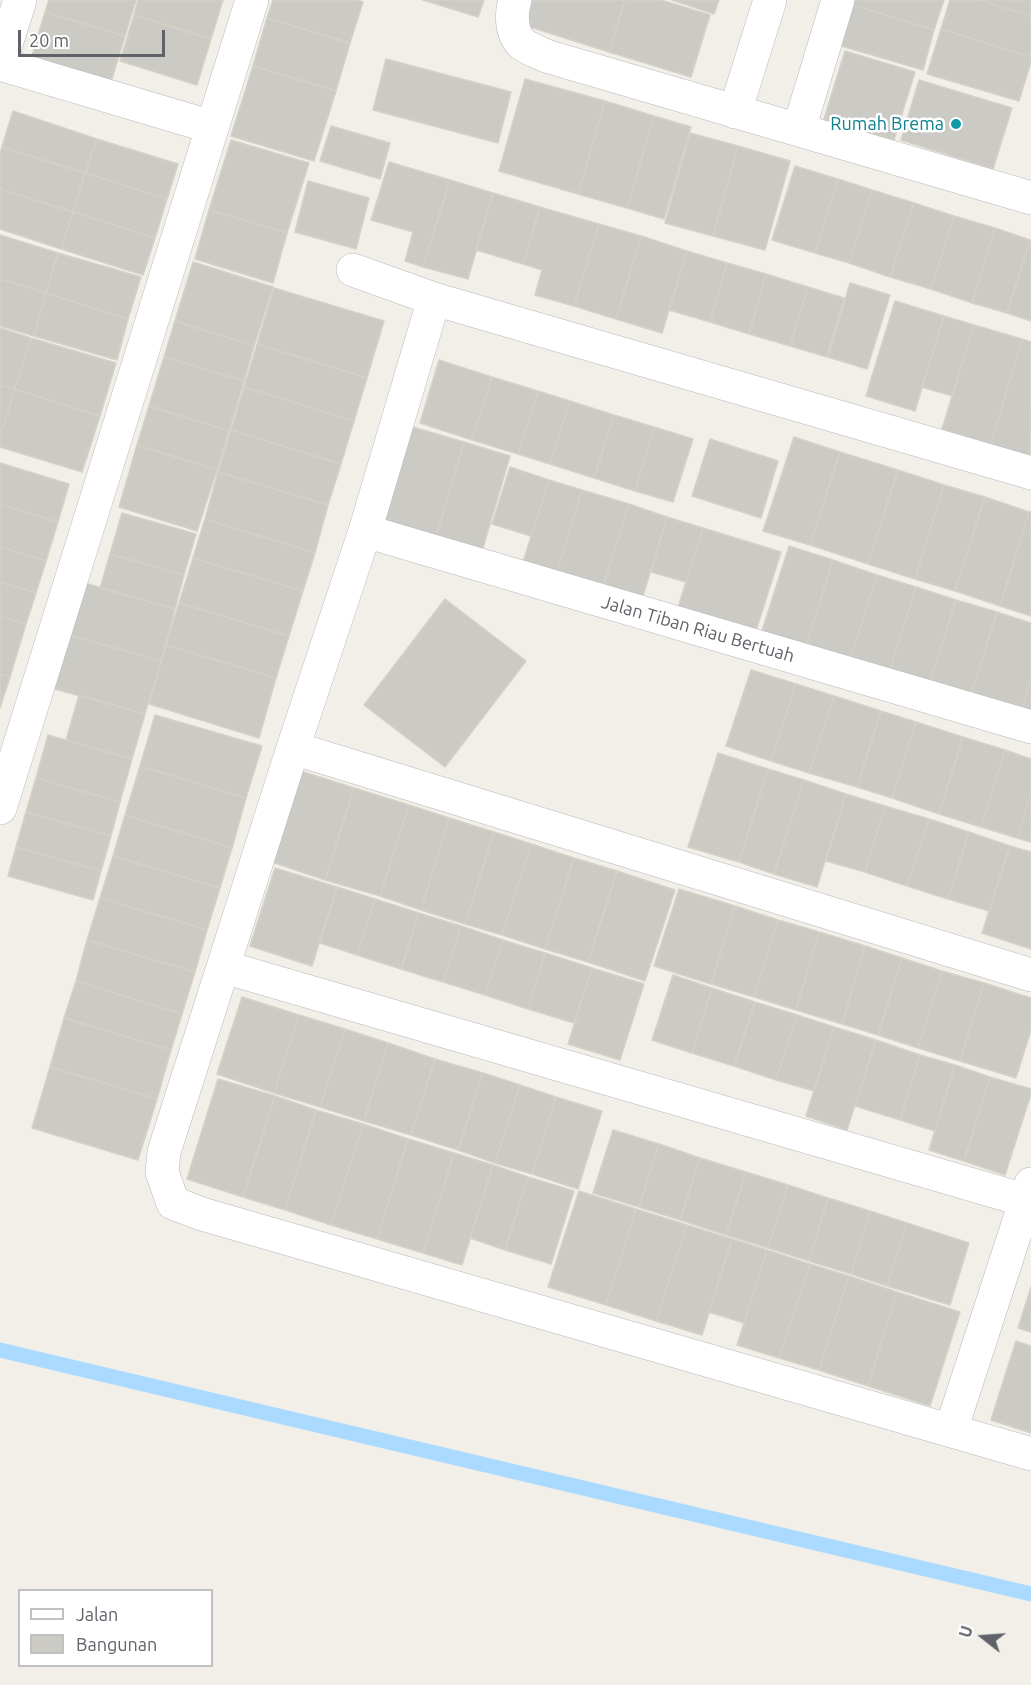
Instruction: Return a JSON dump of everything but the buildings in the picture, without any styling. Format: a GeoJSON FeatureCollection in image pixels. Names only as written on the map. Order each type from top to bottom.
{"type":"FeatureCollection","features":[{"type":"Feature","properties":{"kind":"street"},"geometry":{"type":"LineString","coordinates":[[20,0],[0,63],[212,127]]}},
{"type":"Feature","properties":{"kind":"street"},"geometry":{"type":"LineString","coordinates":[[0,808],[252,0]]}},
{"type":"Feature","properties":{"kind":"street"},"geometry":{"type":"LineString","coordinates":[[515,0],[513,26],[521,42],[546,56],[1031,197]]}},
{"type":"Feature","properties":{"kind":"street"},"geometry":{"type":"LineString","coordinates":[[735,112],[770,0]]}},
{"type":"Feature","properties":{"kind":"street"},"geometry":{"type":"LineString","coordinates":[[800,129],[838,0]]}},
{"type":"Feature","properties":{"kind":"street"},"geometry":{"type":"LineString","coordinates":[[352,270],[434,299],[1031,473]]}},
{"type":"Feature","properties":{"kind":"street"},"geometry":{"type":"LineString","coordinates":[[434,299],[365,531],[164,1152],[162,1172],[173,1203],[202,1214],[1031,1454]]}},
{"type":"Feature","properties":{"kind":"street","name":"Jalan Tiban Riau Bertuah"},"geometry":{"type":"LineString","coordinates":[[365,531],[1031,727]]}},
{"type":"Feature","properties":{"kind":"street"},"geometry":{"type":"LineString","coordinates":[[293,748],[1031,975]]}},
{"type":"Feature","properties":{"kind":"street"},"geometry":{"type":"LineString","coordinates":[[225,967],[1029,1196],[951,1430]]}},
{"type":"Feature","properties":{"kind":"waterway"},"geometry":{"type":"LineString","coordinates":[[0,1350],[1031,1594]]}},
{"type":"Feature","properties":{"kind":"place","name":"Rumah Brema"},"geometry":{"type":"Point","coordinates":[956,124]}}]}
